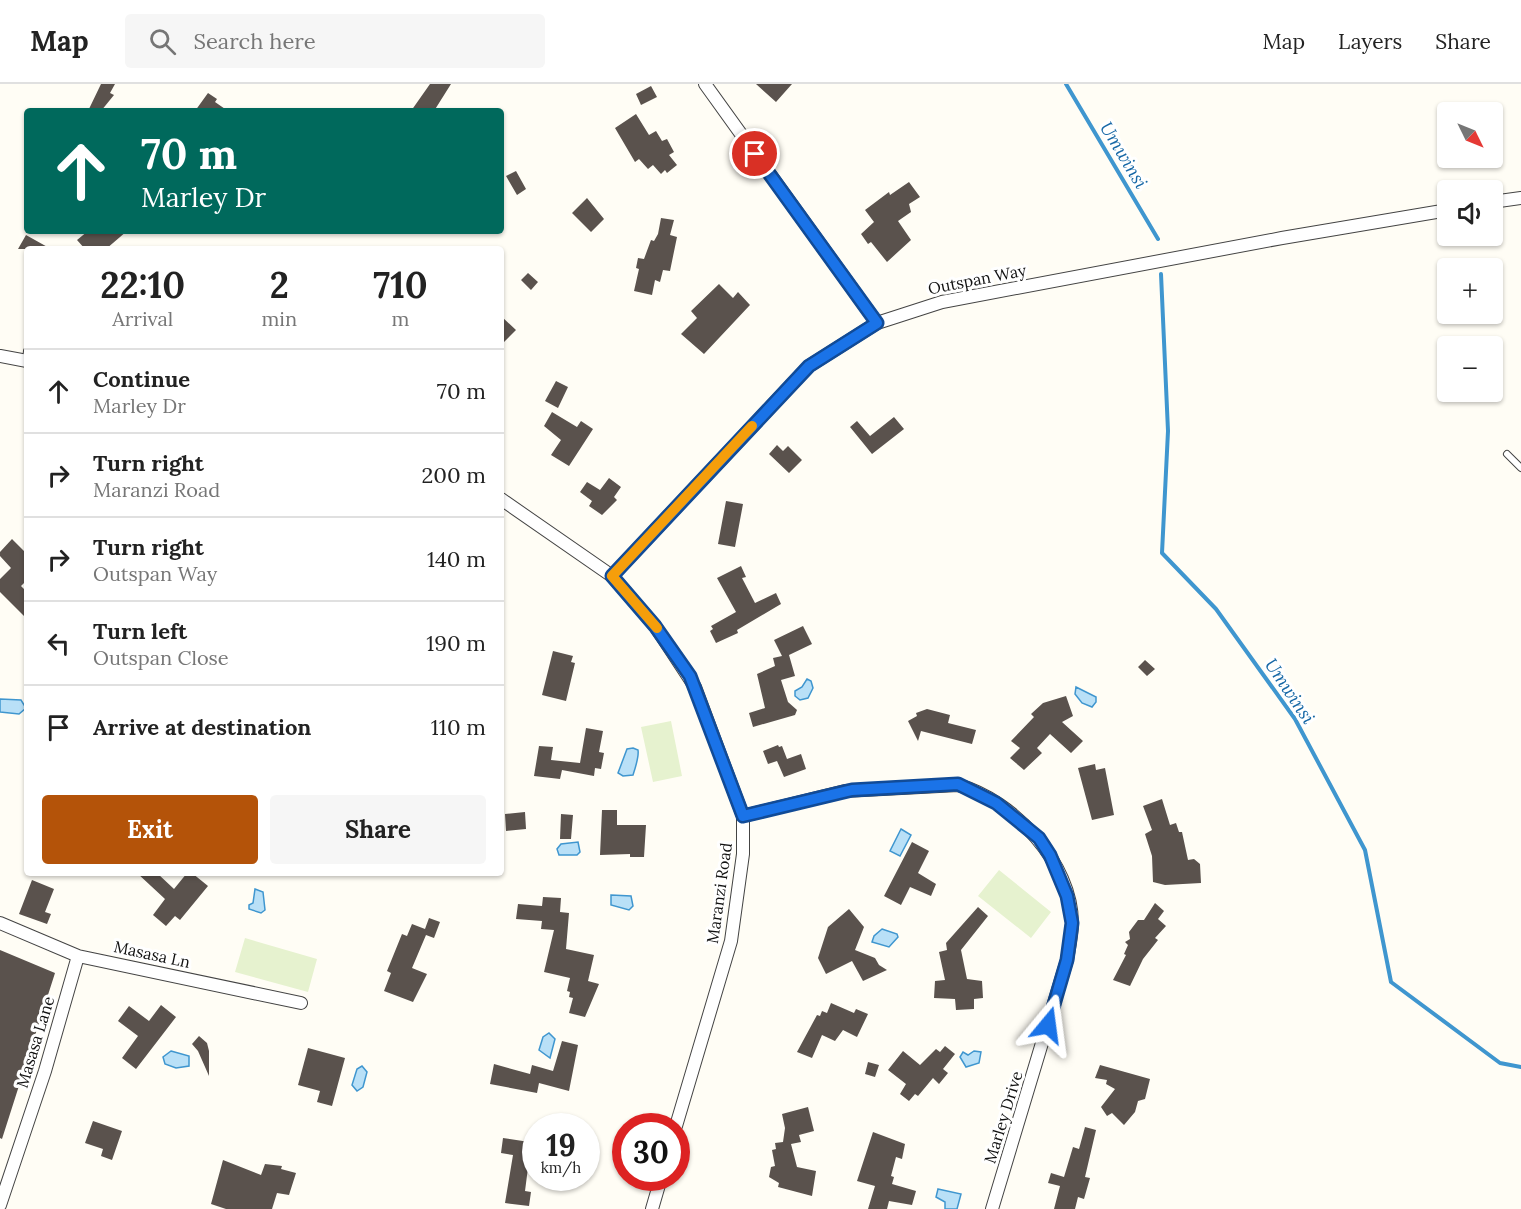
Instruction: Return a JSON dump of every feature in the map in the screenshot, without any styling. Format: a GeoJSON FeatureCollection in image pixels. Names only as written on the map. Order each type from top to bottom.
{"type":"FeatureCollection","features":[{"type":"Feature","properties":{"kind":"street"},"geometry":{"type":"LineString","coordinates":[[705,84],[877,323]]}},
{"type":"Feature","properties":{"kind":"street"},"geometry":{"type":"LineString","coordinates":[[1503,200],[1521,198]]}},
{"type":"Feature","properties":{"kind":"street","name":"Outspan Way"},"geometry":{"type":"LineString","coordinates":[[612,576],[809,366],[877,323],[942,302],[1282,238],[1437,212]]}},
{"type":"Feature","properties":{"kind":"street"},"geometry":{"type":"LineString","coordinates":[[0,356],[24,360]]}},
{"type":"Feature","properties":{"kind":"street","name":"Maranzi Road"},"geometry":{"type":"LineString","coordinates":[[504,501],[612,576],[655,626],[690,676],[743,816],[743,854],[731,941],[680,1113]]}},
{"type":"Feature","properties":{"kind":"street","name":"Marley Drive"},"geometry":{"type":"LineString","coordinates":[[743,816],[844,790],[958,784],[996,803],[1039,838],[1050,855],[1067,896],[1072,923],[1067,960],[992,1209]]}},
{"type":"Feature","properties":{"kind":"street","name":"Masasa Ln"},"geometry":{"type":"LineString","coordinates":[[0,923],[78,956],[302,1003]]}},
{"type":"Feature","properties":{"kind":"street","name":"Masasa Lane"},"geometry":{"type":"LineString","coordinates":[[0,1205],[45,1071],[78,956]]}},
{"type":"Feature","properties":{"kind":"street"},"geometry":{"type":"LineString","coordinates":[[652,1209],[658,1191]]}},
{"type":"Feature","properties":{"kind":"lane"},"geometry":{"type":"LineString","coordinates":[[1507,454],[1521,468]]}},
{"type":"Feature","properties":{"kind":"green space"},"geometry":{"type":"Polygon","coordinates":[[[671,721],[682,776],[653,782],[641,727],[671,721]]]}},
{"type":"Feature","properties":{"kind":"green space"},"geometry":{"type":"Polygon","coordinates":[[[999,870],[1051,912],[1031,938],[978,896],[999,870]]]}},
{"type":"Feature","properties":{"kind":"green space"},"geometry":{"type":"Polygon","coordinates":[[[245,938],[317,959],[308,992],[235,972],[245,938]]]}},
{"type":"Feature","properties":{"kind":"water"},"geometry":{"type":"Polygon","coordinates":[[[807,679],[811,681],[813,688],[808,698],[800,700],[795,696],[795,691],[802,687],[807,679]]]}},
{"type":"Feature","properties":{"kind":"water"},"geometry":{"type":"Polygon","coordinates":[[[1076,687],[1096,697],[1096,702],[1092,707],[1082,703],[1075,694],[1076,687]]]}},
{"type":"Feature","properties":{"kind":"water"},"geometry":{"type":"Polygon","coordinates":[[[0,699],[21,700],[24,705],[24,710],[19,714],[0,712],[0,699]]]}},
{"type":"Feature","properties":{"kind":"water"},"geometry":{"type":"Polygon","coordinates":[[[627,749],[638,750],[638,753],[633,775],[623,776],[618,773],[627,749]]]}},
{"type":"Feature","properties":{"kind":"water"},"geometry":{"type":"Polygon","coordinates":[[[901,829],[911,835],[900,856],[890,851],[901,829]]]}},
{"type":"Feature","properties":{"kind":"water"},"geometry":{"type":"Polygon","coordinates":[[[578,842],[580,852],[577,855],[559,855],[557,849],[561,844],[578,842]]]}},
{"type":"Feature","properties":{"kind":"water"},"geometry":{"type":"Polygon","coordinates":[[[255,889],[263,892],[265,910],[261,913],[249,909],[249,905],[253,903],[255,889]]]}},
{"type":"Feature","properties":{"kind":"water"},"geometry":{"type":"Polygon","coordinates":[[[611,895],[631,896],[633,906],[629,910],[611,905],[611,895]]]}},
{"type":"Feature","properties":{"kind":"water"},"geometry":{"type":"Polygon","coordinates":[[[882,929],[897,934],[898,937],[889,947],[872,942],[874,936],[882,929]]]}},
{"type":"Feature","properties":{"kind":"water"},"geometry":{"type":"Polygon","coordinates":[[[549,1033],[555,1039],[550,1058],[539,1050],[543,1037],[549,1033]]]}},
{"type":"Feature","properties":{"kind":"water"},"geometry":{"type":"Polygon","coordinates":[[[171,1051],[189,1056],[189,1066],[176,1068],[165,1064],[163,1057],[171,1051]]]}},
{"type":"Feature","properties":{"kind":"water"},"geometry":{"type":"Polygon","coordinates":[[[974,1051],[981,1052],[979,1063],[966,1067],[960,1057],[963,1052],[968,1055],[974,1051]]]}},
{"type":"Feature","properties":{"kind":"water"},"geometry":{"type":"Polygon","coordinates":[[[362,1066],[367,1072],[363,1087],[357,1091],[352,1085],[357,1069],[362,1066]]]}},
{"type":"Feature","properties":{"kind":"water"},"geometry":{"type":"Polygon","coordinates":[[[938,1189],[961,1194],[957,1209],[945,1209],[945,1202],[936,1197],[938,1189]]]}},
{"type":"Feature","properties":{"kind":"building"},"geometry":{"type":"Polygon","coordinates":[[[101,84],[115,84],[110,93],[114,95],[103,108],[89,108],[101,84]]]}},
{"type":"Feature","properties":{"kind":"building"},"geometry":{"type":"Polygon","coordinates":[[[430,84],[451,84],[436,108],[413,108],[430,84]]]}},
{"type":"Feature","properties":{"kind":"building"},"geometry":{"type":"Polygon","coordinates":[[[756,84],[792,84],[776,102],[756,84]]]}},
{"type":"Feature","properties":{"kind":"building"},"geometry":{"type":"Polygon","coordinates":[[[651,86],[657,97],[641,105],[636,94],[651,86]]]}},
{"type":"Feature","properties":{"kind":"building"},"geometry":{"type":"Polygon","coordinates":[[[208,93],[217,99],[215,102],[224,108],[197,108],[208,93]]]}},
{"type":"Feature","properties":{"kind":"building"},"geometry":{"type":"Polygon","coordinates":[[[636,114],[649,135],[656,131],[662,141],[667,139],[674,152],[669,155],[677,165],[667,173],[665,170],[661,174],[653,165],[648,169],[639,159],[635,162],[615,128],[636,114]]]}},
{"type":"Feature","properties":{"kind":"building"},"geometry":{"type":"Polygon","coordinates":[[[516,171],[526,189],[517,195],[506,176],[516,171]]]}},
{"type":"Feature","properties":{"kind":"building"},"geometry":{"type":"Polygon","coordinates":[[[909,182],[920,197],[909,204],[911,212],[898,221],[911,240],[887,262],[871,242],[868,244],[861,234],[874,222],[865,210],[889,192],[890,195],[909,182]]]}},
{"type":"Feature","properties":{"kind":"building"},"geometry":{"type":"Polygon","coordinates":[[[587,198],[604,219],[591,232],[572,213],[587,198]]]}},
{"type":"Feature","properties":{"kind":"building"},"geometry":{"type":"Polygon","coordinates":[[[661,218],[674,220],[670,235],[677,237],[670,271],[663,270],[660,282],[655,280],[652,295],[634,291],[639,269],[636,268],[638,258],[644,259],[651,240],[654,241],[658,234],[661,218]]]}},
{"type":"Feature","properties":{"kind":"building"},"geometry":{"type":"Polygon","coordinates":[[[84,234],[124,234],[110,246],[82,246],[77,240],[84,234]]]}},
{"type":"Feature","properties":{"kind":"building"},"geometry":{"type":"Polygon","coordinates":[[[26,235],[46,246],[24,246],[24,249],[18,249],[26,235]]]}},
{"type":"Feature","properties":{"kind":"building"},"geometry":{"type":"Polygon","coordinates":[[[528,273],[538,282],[531,290],[521,280],[528,273]]]}},
{"type":"Feature","properties":{"kind":"building"},"geometry":{"type":"Polygon","coordinates":[[[719,284],[733,298],[738,292],[750,305],[704,354],[681,334],[697,318],[691,311],[719,284]]]}},
{"type":"Feature","properties":{"kind":"building"},"geometry":{"type":"Polygon","coordinates":[[[504,319],[516,330],[504,342],[504,319]]]}},
{"type":"Feature","properties":{"kind":"building"},"geometry":{"type":"Polygon","coordinates":[[[556,381],[568,387],[558,408],[545,401],[556,381]]]}},
{"type":"Feature","properties":{"kind":"building"},"geometry":{"type":"Polygon","coordinates":[[[552,412],[577,427],[581,421],[593,429],[569,466],[551,455],[561,440],[544,426],[552,412]]]}},
{"type":"Feature","properties":{"kind":"building"},"geometry":{"type":"Polygon","coordinates":[[[894,417],[904,429],[872,454],[850,427],[857,421],[870,436],[894,417]]]}},
{"type":"Feature","properties":{"kind":"building"},"geometry":{"type":"Polygon","coordinates":[[[777,445],[783,451],[788,446],[802,460],[789,473],[769,454],[777,445]]]}},
{"type":"Feature","properties":{"kind":"building"},"geometry":{"type":"Polygon","coordinates":[[[609,478],[621,487],[614,497],[617,500],[602,515],[589,506],[592,501],[580,492],[587,482],[600,490],[609,478]]]}},
{"type":"Feature","properties":{"kind":"building"},"geometry":{"type":"Polygon","coordinates":[[[726,501],[743,504],[735,547],[718,544],[726,501]]]}},
{"type":"Feature","properties":{"kind":"building"},"geometry":{"type":"Polygon","coordinates":[[[12,539],[24,551],[24,583],[21,586],[24,589],[24,616],[0,592],[0,579],[11,568],[0,556],[0,552],[12,539]]]}},
{"type":"Feature","properties":{"kind":"building"},"geometry":{"type":"Polygon","coordinates":[[[741,566],[746,577],[742,578],[755,603],[776,593],[781,604],[737,630],[738,633],[716,643],[710,631],[713,629],[711,626],[736,612],[717,578],[741,566]]]}},
{"type":"Feature","properties":{"kind":"building"},"geometry":{"type":"Polygon","coordinates":[[[803,626],[812,644],[789,655],[795,676],[781,680],[788,702],[797,710],[795,715],[753,727],[749,713],[765,708],[757,674],[775,666],[773,658],[782,656],[774,640],[803,626]]]}},
{"type":"Feature","properties":{"kind":"building"},"geometry":{"type":"Polygon","coordinates":[[[553,651],[573,656],[571,662],[575,663],[566,701],[542,695],[553,651]]]}},
{"type":"Feature","properties":{"kind":"building"},"geometry":{"type":"Polygon","coordinates":[[[1145,660],[1155,669],[1147,676],[1138,667],[1145,660]]]}},
{"type":"Feature","properties":{"kind":"building"},"geometry":{"type":"Polygon","coordinates":[[[1066,696],[1073,716],[1062,722],[1083,741],[1071,753],[1050,734],[1037,748],[1042,753],[1024,770],[1010,758],[1020,748],[1011,741],[1034,717],[1031,714],[1043,703],[1066,696]]]}},
{"type":"Feature","properties":{"kind":"building"},"geometry":{"type":"Polygon","coordinates":[[[927,709],[950,715],[948,723],[976,730],[972,744],[921,731],[918,741],[908,721],[917,716],[916,713],[927,709]]]}},
{"type":"Feature","properties":{"kind":"building"},"geometry":{"type":"Polygon","coordinates":[[[586,728],[603,731],[599,752],[604,753],[601,769],[595,768],[594,776],[562,770],[560,779],[534,776],[539,746],[553,747],[551,760],[580,763],[586,728]]]}},
{"type":"Feature","properties":{"kind":"building"},"geometry":{"type":"Polygon","coordinates":[[[778,745],[782,746],[787,759],[801,754],[806,769],[784,777],[777,761],[768,764],[763,751],[778,745]]]}},
{"type":"Feature","properties":{"kind":"building"},"geometry":{"type":"Polygon","coordinates":[[[1095,764],[1096,770],[1105,768],[1114,815],[1092,820],[1078,768],[1095,764]]]}},
{"type":"Feature","properties":{"kind":"building"},"geometry":{"type":"Polygon","coordinates":[[[1162,799],[1170,825],[1176,823],[1179,832],[1182,832],[1188,860],[1194,859],[1200,864],[1201,883],[1165,885],[1153,882],[1152,856],[1145,834],[1152,830],[1143,806],[1162,799]]]}},
{"type":"Feature","properties":{"kind":"building"},"geometry":{"type":"Polygon","coordinates":[[[602,810],[617,810],[617,825],[646,825],[644,857],[630,857],[630,854],[600,855],[602,810]]]}},
{"type":"Feature","properties":{"kind":"building"},"geometry":{"type":"Polygon","coordinates":[[[525,812],[526,829],[506,831],[505,814],[525,812]]]}},
{"type":"Feature","properties":{"kind":"building"},"geometry":{"type":"Polygon","coordinates":[[[561,814],[573,815],[571,839],[560,839],[561,814]]]}},
{"type":"Feature","properties":{"kind":"building"},"geometry":{"type":"Polygon","coordinates":[[[912,842],[929,851],[918,873],[936,884],[931,896],[910,887],[901,905],[884,896],[912,842]]]}},
{"type":"Feature","properties":{"kind":"building"},"geometry":{"type":"Polygon","coordinates":[[[140,876],[160,876],[174,889],[185,876],[196,876],[208,886],[180,920],[175,916],[166,926],[153,915],[165,899],[140,876]]]}},
{"type":"Feature","properties":{"kind":"building"},"geometry":{"type":"Polygon","coordinates":[[[32,880],[54,889],[45,912],[51,914],[47,924],[19,914],[32,880]]]}},
{"type":"Feature","properties":{"kind":"building"},"geometry":{"type":"Polygon","coordinates":[[[543,897],[561,898],[560,912],[569,913],[566,949],[594,955],[588,981],[599,984],[585,1017],[569,1013],[573,998],[569,997],[570,992],[567,991],[570,978],[544,972],[554,930],[541,929],[542,921],[516,919],[518,904],[542,906],[543,897]]]}},
{"type":"Feature","properties":{"kind":"building"},"geometry":{"type":"Polygon","coordinates":[[[1155,903],[1164,911],[1158,919],[1166,926],[1155,938],[1158,940],[1143,959],[1130,986],[1113,980],[1126,955],[1124,954],[1128,945],[1125,942],[1130,939],[1129,932],[1138,920],[1144,920],[1155,903]]]}},
{"type":"Feature","properties":{"kind":"building"},"geometry":{"type":"Polygon","coordinates":[[[978,907],[988,916],[961,950],[967,979],[982,981],[983,998],[974,999],[974,1009],[956,1010],[955,999],[934,998],[935,981],[945,980],[939,952],[947,950],[946,943],[978,907]]]}},
{"type":"Feature","properties":{"kind":"building"},"geometry":{"type":"Polygon","coordinates":[[[849,909],[864,927],[855,950],[875,958],[879,965],[887,970],[863,981],[852,961],[826,974],[818,958],[828,927],[849,909]]]}},
{"type":"Feature","properties":{"kind":"building"},"geometry":{"type":"Polygon","coordinates":[[[429,918],[440,922],[434,938],[426,935],[412,968],[427,974],[413,1002],[384,991],[391,973],[387,971],[402,934],[407,936],[412,924],[425,929],[429,918]]]}},
{"type":"Feature","properties":{"kind":"building"},"geometry":{"type":"Polygon","coordinates":[[[0,950],[55,973],[2,1139],[0,1138],[0,950]]]}},
{"type":"Feature","properties":{"kind":"building"},"geometry":{"type":"Polygon","coordinates":[[[831,1003],[854,1013],[856,1009],[868,1014],[857,1037],[843,1030],[835,1041],[822,1035],[812,1058],[797,1052],[817,1015],[820,1016],[822,1011],[827,1013],[831,1003]]]}},
{"type":"Feature","properties":{"kind":"building"},"geometry":{"type":"Polygon","coordinates":[[[161,1005],[176,1017],[136,1069],[122,1058],[138,1036],[118,1021],[129,1006],[149,1021],[161,1005]]]}},
{"type":"Feature","properties":{"kind":"building"},"geometry":{"type":"Polygon","coordinates":[[[199,1036],[207,1043],[209,1051],[209,1076],[198,1051],[192,1044],[199,1036]]]}},
{"type":"Feature","properties":{"kind":"building"},"geometry":{"type":"Polygon","coordinates":[[[562,1041],[578,1045],[569,1091],[539,1083],[537,1093],[490,1084],[494,1064],[530,1074],[532,1065],[553,1071],[562,1041]]]}},
{"type":"Feature","properties":{"kind":"building"},"geometry":{"type":"Polygon","coordinates":[[[945,1046],[955,1054],[943,1069],[948,1073],[939,1084],[933,1078],[918,1096],[915,1094],[909,1101],[900,1094],[906,1084],[888,1070],[903,1051],[920,1065],[936,1049],[940,1052],[945,1046]]]}},
{"type":"Feature","properties":{"kind":"building"},"geometry":{"type":"Polygon","coordinates":[[[308,1048],[345,1058],[332,1106],[317,1102],[320,1091],[298,1085],[308,1048]]]}},
{"type":"Feature","properties":{"kind":"building"},"geometry":{"type":"Polygon","coordinates":[[[868,1062],[879,1065],[875,1077],[865,1074],[868,1062]]]}},
{"type":"Feature","properties":{"kind":"building"},"geometry":{"type":"Polygon","coordinates":[[[1100,1065],[1150,1079],[1145,1099],[1138,1101],[1135,1112],[1124,1125],[1112,1113],[1107,1116],[1101,1107],[1115,1089],[1106,1084],[1107,1080],[1095,1078],[1100,1065]]]}},
{"type":"Feature","properties":{"kind":"building"},"geometry":{"type":"Polygon","coordinates":[[[808,1107],[814,1131],[799,1135],[801,1142],[791,1144],[797,1167],[816,1171],[812,1196],[778,1187],[779,1183],[769,1177],[771,1167],[775,1166],[772,1150],[776,1149],[775,1143],[783,1142],[785,1128],[782,1114],[808,1107]]]}},
{"type":"Feature","properties":{"kind":"building"},"geometry":{"type":"Polygon","coordinates":[[[93,1121],[122,1131],[112,1160],[101,1156],[103,1149],[85,1143],[93,1121]]]}},
{"type":"Feature","properties":{"kind":"building"},"geometry":{"type":"Polygon","coordinates":[[[1085,1127],[1096,1130],[1085,1177],[1090,1178],[1084,1199],[1078,1197],[1075,1209],[1054,1209],[1060,1186],[1048,1183],[1051,1173],[1064,1177],[1073,1147],[1079,1149],[1085,1127]]]}},
{"type":"Feature","properties":{"kind":"building"},"geometry":{"type":"Polygon","coordinates":[[[873,1132],[905,1144],[902,1159],[896,1157],[891,1176],[894,1177],[892,1184],[916,1191],[912,1205],[889,1201],[887,1209],[868,1209],[875,1186],[857,1181],[873,1132]]]}},
{"type":"Feature","properties":{"kind":"building"},"geometry":{"type":"Polygon","coordinates":[[[503,1138],[522,1141],[522,1191],[531,1192],[529,1206],[505,1203],[513,1155],[501,1153],[503,1138]]]}},
{"type":"Feature","properties":{"kind":"building"},"geometry":{"type":"Polygon","coordinates":[[[223,1160],[261,1175],[265,1164],[282,1166],[281,1169],[296,1173],[289,1195],[277,1193],[272,1209],[226,1209],[211,1204],[223,1160]]]}},
{"type":"Feature","properties":{"kind":"waterway","name":"Umwinsi"},"geometry":{"type":"LineString","coordinates":[[1066,84],[1158,239]]}},
{"type":"Feature","properties":{"kind":"waterway","name":"Umwinsi"},"geometry":{"type":"LineString","coordinates":[[1161,274],[1168,431],[1162,553],[1216,609],[1295,719],[1365,850],[1391,982],[1500,1063],[1521,1067]]}},
{"type":"Feature","properties":{"kind":"slow traffic"},"geometry":{"type":"LineString","coordinates":[[657,628],[612,576],[752,426]]}},
{"type":"Feature","properties":{"kind":"route"},"geometry":{"type":"LineString","coordinates":[[755,154],[877,323],[817,358],[708,471],[612,576],[655,626],[690,676],[743,816],[844,790],[958,784],[996,803],[1026,825],[1039,838],[1050,855],[1067,896],[1072,923],[1067,960],[1048,1025]]}}]}
